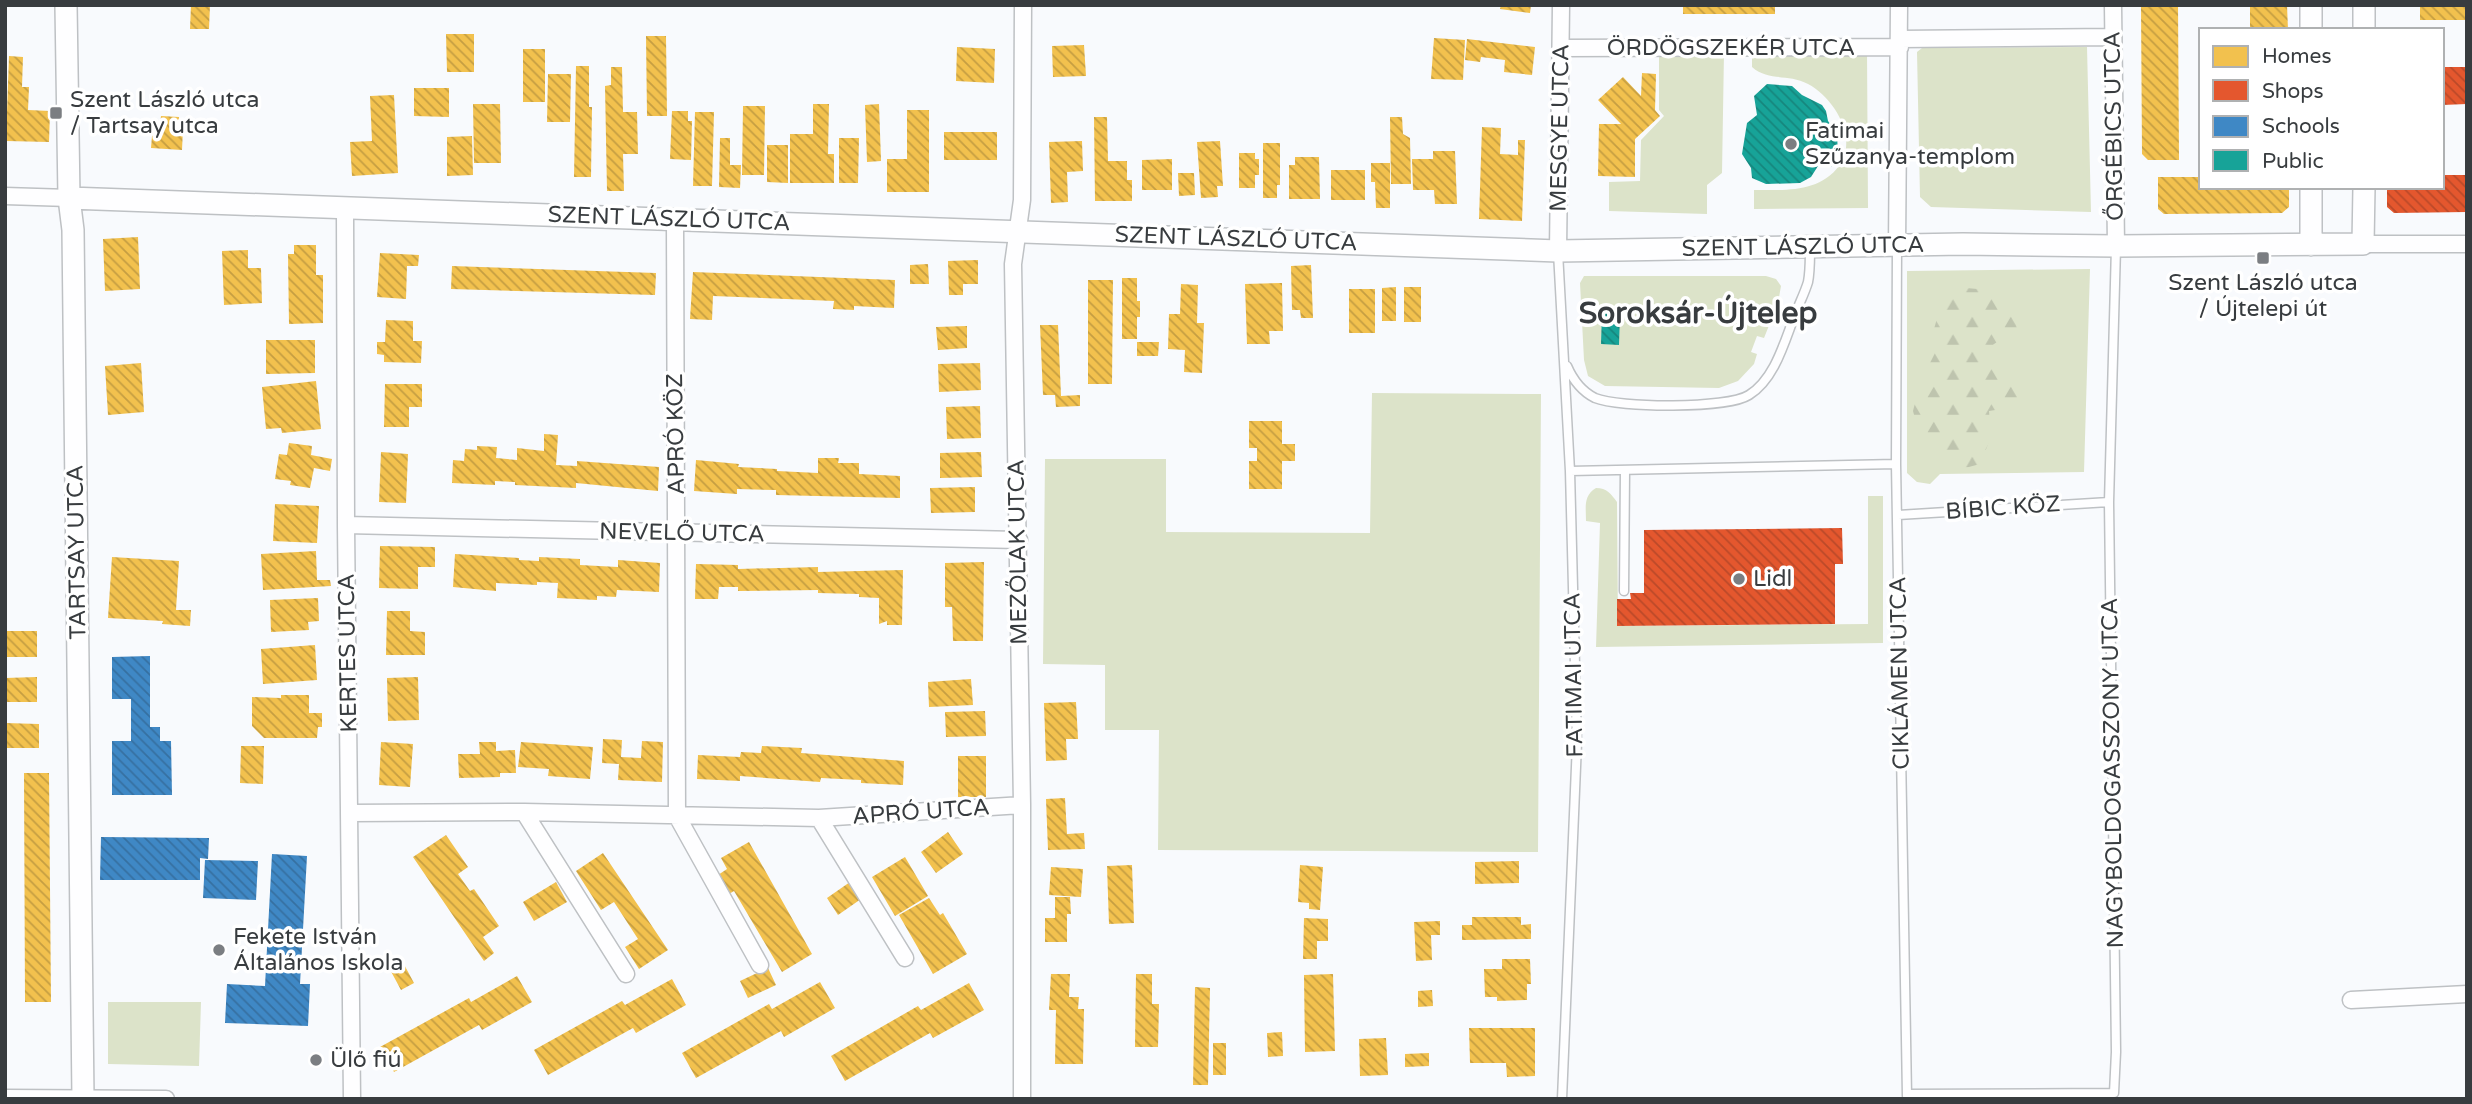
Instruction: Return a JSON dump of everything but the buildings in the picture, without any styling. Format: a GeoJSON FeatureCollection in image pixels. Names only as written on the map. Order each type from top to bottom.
{"type":"FeatureCollection","features":[{"type":"Feature","properties":{"kind":"street","name":"TARTSAY UTCA"},"geometry":{"type":"LineString","coordinates":[[66,5],[69,198],[74,230],[83,1098]]}},
{"type":"Feature","properties":{"kind":"street","name":"MEZŐLAK UTCA"},"geometry":{"type":"LineString","coordinates":[[1022,1099],[1022,805],[1013,264],[1022,200],[1023,5]]}},
{"type":"Feature","properties":{"kind":"street","name":"MESGYE UTCA"},"geometry":{"type":"LineString","coordinates":[[1558,251],[1561,5]]}},
{"type":"Feature","properties":{"kind":"street"},"geometry":{"type":"LineString","coordinates":[[1897,247],[1899,5]]}},
{"type":"Feature","properties":{"kind":"street","name":"ŐRGÉBICS UTCA"},"geometry":{"type":"LineString","coordinates":[[2113,5],[2116,246]]}},
{"type":"Feature","properties":{"kind":"street"},"geometry":{"type":"LineString","coordinates":[[2311,5],[2311,28]]}},
{"type":"Feature","properties":{"kind":"street"},"geometry":{"type":"LineString","coordinates":[[2364,5],[2364,28]]}},
{"type":"Feature","properties":{"kind":"street","name":"ÖRDÖGSZEKÉR UTCA"},"geometry":{"type":"LineString","coordinates":[[1561,48],[2113,37]]}},
{"type":"Feature","properties":{"kind":"street"},"geometry":{"type":"LineString","coordinates":[[2311,189],[2311,245]]}},
{"type":"Feature","properties":{"kind":"street"},"geometry":{"type":"LineString","coordinates":[[2364,189],[2364,244]]}},
{"type":"Feature","properties":{"kind":"street","name":"SZENT LÁSZLÓ UTCA"},"geometry":{"type":"LineString","coordinates":[[5,196],[1558,251],[1963,244],[2467,244]]}},
{"type":"Feature","properties":{"kind":"street","name":"KERTES UTCA"},"geometry":{"type":"LineString","coordinates":[[345,208],[352,1099]]}},
{"type":"Feature","properties":{"kind":"street","name":"APRÓ KÖZ"},"geometry":{"type":"LineString","coordinates":[[675,220],[677,816]]}},
{"type":"Feature","properties":{"kind":"street","name":"NEVELŐ UTCA"},"geometry":{"type":"LineString","coordinates":[[346,525],[1019,540]]}},
{"type":"Feature","properties":{"kind":"street","name":"APRÓ UTCA"},"geometry":{"type":"LineString","coordinates":[[350,813],[819,818],[1022,805]]}},
{"type":"Feature","properties":{"kind":"street"},"geometry":{"type":"LineString","coordinates":[[524,813],[626,974]]}},
{"type":"Feature","properties":{"kind":"street"},"geometry":{"type":"LineString","coordinates":[[677,816],[760,965]]}},
{"type":"Feature","properties":{"kind":"street","name":"APRÓ UTCA"},"geometry":{"type":"LineString","coordinates":[[819,818],[905,958]]}},
{"type":"Feature","properties":{"kind":"street"},"geometry":{"type":"LineString","coordinates":[[2351,1000],[2467,994]]}},
{"type":"Feature","properties":{"kind":"street"},"geometry":{"type":"LineString","coordinates":[[5,1098],[166,1099]]}},
{"type":"Feature","properties":{"kind":"lane"},"geometry":{"type":"LineString","coordinates":[[1565,361],[1578,386],[1593,397],[1610,402],[1634,405],[1724,402],[1748,395],[1776,362],[1808,281],[1811,246]]}},
{"type":"Feature","properties":{"kind":"lane","name":"NAGYBOLDOGASSZONY UTCA"},"geometry":{"type":"LineString","coordinates":[[1907,1096],[2114,1093],[2116,1052],[2109,502],[2116,246]]}},
{"type":"Feature","properties":{"kind":"lane","name":"CIKLÁMEN UTCA"},"geometry":{"type":"LineString","coordinates":[[1897,247],[1896,464],[1907,1096]]}},
{"type":"Feature","properties":{"kind":"lane","name":"FATIMAI UTCA"},"geometry":{"type":"LineString","coordinates":[[1558,251],[1570,471],[1577,743],[1562,1099]]}},
{"type":"Feature","properties":{"kind":"lane"},"geometry":{"type":"LineString","coordinates":[[1570,471],[1896,464]]}},
{"type":"Feature","properties":{"kind":"lane"},"geometry":{"type":"LineString","coordinates":[[1624,591],[1625,470]]}},
{"type":"Feature","properties":{"kind":"lane","name":"BÍBIC KÖZ"},"geometry":{"type":"LineString","coordinates":[[1898,514],[2109,502]]}},
{"type":"Feature","properties":{"kind":"green space"},"geometry":{"type":"Polygon","coordinates":[[[2087,47],[2091,212],[1931,207],[1920,197],[1917,52],[1922,48],[2087,47]]]}},
{"type":"Feature","properties":{"kind":"green space"},"geometry":{"type":"Polygon","coordinates":[[[1659,51],[1724,52],[1722,173],[1707,185],[1707,214],[1609,211],[1609,182],[1640,181],[1641,140],[1664,116],[1659,110],[1659,51]]]}},
{"type":"Feature","properties":{"kind":"green space"},"geometry":{"type":"Polygon","coordinates":[[[1867,51],[1868,208],[1754,209],[1754,190],[1800,188],[1831,175],[1839,166],[1846,143],[1841,120],[1818,90],[1801,81],[1758,72],[1752,67],[1752,52],[1867,51]]]}},
{"type":"Feature","properties":{"kind":"green space"},"geometry":{"type":"Polygon","coordinates":[[[2090,269],[2084,472],[1940,474],[1930,484],[1917,482],[1907,473],[1907,271],[2090,269]]]}},
{"type":"Feature","properties":{"kind":"green space"},"geometry":{"type":"Polygon","coordinates":[[[1584,276],[1766,276],[1776,279],[1781,286],[1778,303],[1764,338],[1757,336],[1751,352],[1757,354],[1754,364],[1738,381],[1719,388],[1605,386],[1588,376],[1584,360],[1580,283],[1584,276]]]}},
{"type":"Feature","properties":{"kind":"green space"},"geometry":{"type":"Polygon","coordinates":[[[1966,288],[1989,290],[2015,318],[2017,329],[1984,353],[2009,371],[2025,397],[2008,408],[1989,411],[1991,437],[1980,464],[1965,468],[1921,441],[1913,411],[1920,383],[1943,337],[1934,329],[1942,301],[1966,288]]]}},
{"type":"Feature","properties":{"kind":"green space"},"geometry":{"type":"Polygon","coordinates":[[[1372,393],[1541,394],[1538,852],[1158,850],[1159,730],[1105,730],[1105,665],[1043,664],[1045,459],[1166,459],[1166,532],[1370,533],[1372,393]]]}},
{"type":"Feature","properties":{"kind":"green space"},"geometry":{"type":"Polygon","coordinates":[[[1596,488],[1606,490],[1617,502],[1618,626],[1868,624],[1868,496],[1883,496],[1883,643],[1596,647],[1600,523],[1586,521],[1586,502],[1596,488]]]}},
{"type":"Feature","properties":{"kind":"green space"},"geometry":{"type":"Polygon","coordinates":[[[108,1002],[201,1002],[199,1066],[108,1064],[108,1002]]]}},
{"type":"Feature","properties":{"kind":"place","name":"Szent László utca / Tartsay utca"},"geometry":{"type":"Point","coordinates":[56,113]}},
{"type":"Feature","properties":{"kind":"place","name":"Fatimai Szűzanya-templom"},"geometry":{"type":"Point","coordinates":[1791,144]}},
{"type":"Feature","properties":{"kind":"place","name":"Szent László utca / Újtelepi út"},"geometry":{"type":"Point","coordinates":[2263,258]}},
{"type":"Feature","properties":{"kind":"place","name":"Lidl"},"geometry":{"type":"Point","coordinates":[1739,579]}},
{"type":"Feature","properties":{"kind":"place","name":"Fekete István Általános Iskola"},"geometry":{"type":"Point","coordinates":[219,950]}},
{"type":"Feature","properties":{"kind":"place","name":"Ülő fiú"},"geometry":{"type":"Point","coordinates":[316,1060]}},
{"type":"Feature","properties":{"kind":"district","name":"Soroksár-Újtelep"},"geometry":{"type":"Point","coordinates":[1698,313]}}]}
